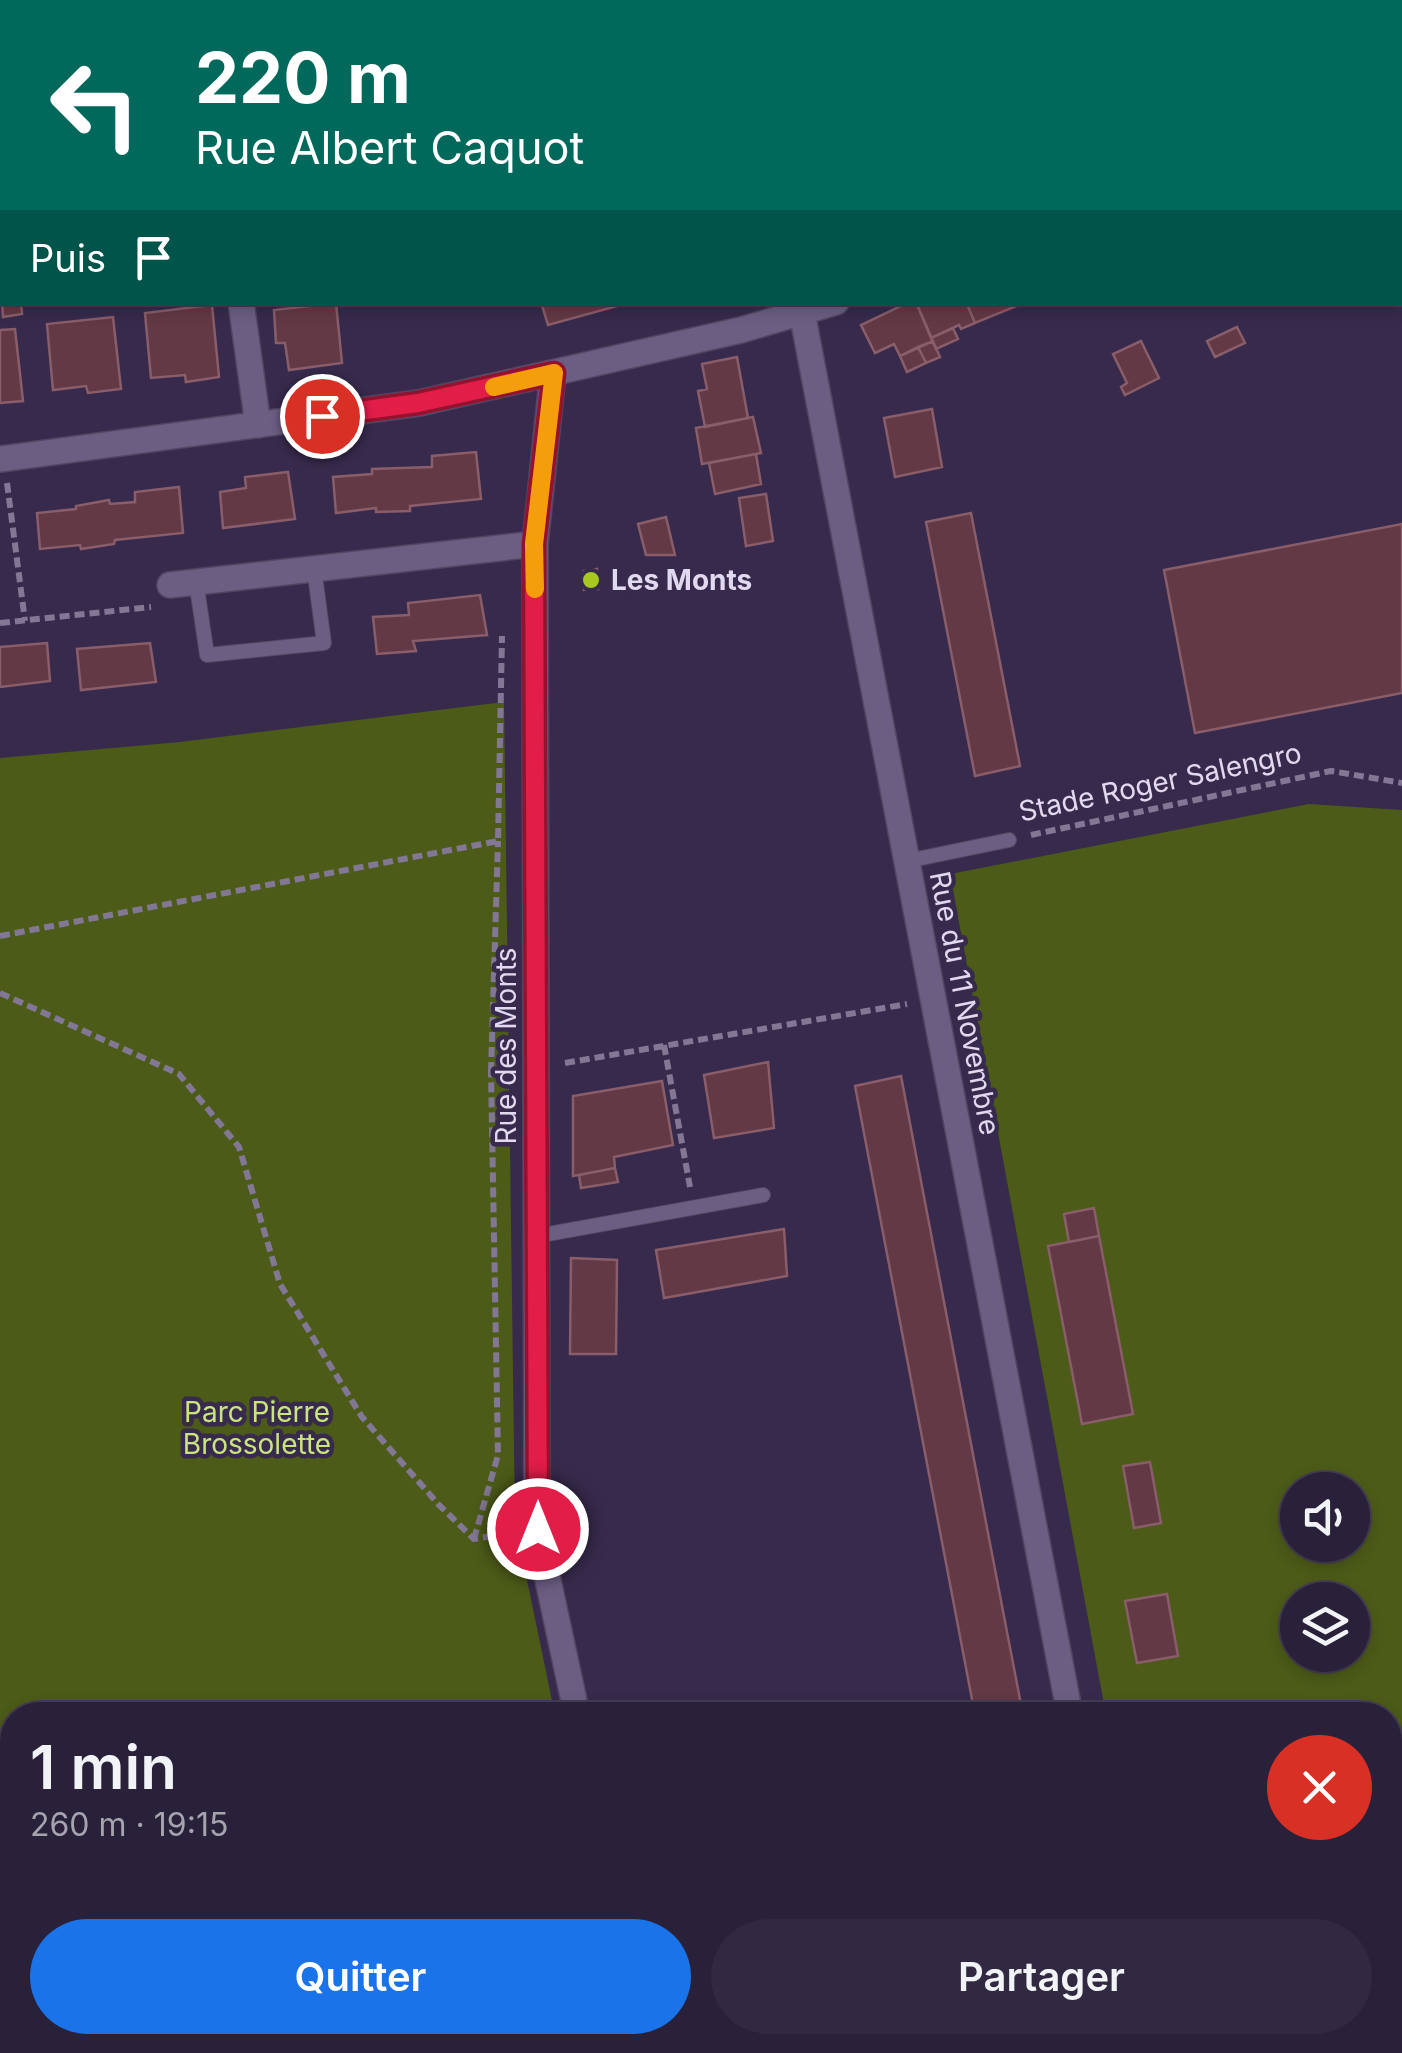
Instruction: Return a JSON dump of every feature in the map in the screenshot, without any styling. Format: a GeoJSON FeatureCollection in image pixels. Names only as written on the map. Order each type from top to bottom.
{"type":"FeatureCollection","features":[{"type":"Feature","properties":{"kind":"street"},"geometry":{"type":"LineString","coordinates":[[241,305],[258,425]]}},
{"type":"Feature","properties":{"kind":"street"},"geometry":{"type":"LineString","coordinates":[[2,459],[418,403],[554,373],[801,309]]}},
{"type":"Feature","properties":{"kind":"street","name":"Rue du 11 Novembre"},"geometry":{"type":"LineString","coordinates":[[801,309],[1068,1702]]}},
{"type":"Feature","properties":{"kind":"street","name":"Rue des Monts"},"geometry":{"type":"LineString","coordinates":[[554,373],[534,544],[538,1529],[575,1702]]}},
{"type":"Feature","properties":{"kind":"street"},"geometry":{"type":"LineString","coordinates":[[170,584],[534,544]]}},
{"type":"Feature","properties":{"kind":"lane"},"geometry":{"type":"LineString","coordinates":[[196,582],[207,656],[324,643],[314,568]]}},
{"type":"Feature","properties":{"kind":"lane","name":"Stade Roger Salengro"},"geometry":{"type":"LineString","coordinates":[[907,861],[1009,840]]}},
{"type":"Feature","properties":{"kind":"lane"},"geometry":{"type":"LineString","coordinates":[[537,1236],[763,1195]]}},
{"type":"Feature","properties":{"kind":"path"},"geometry":{"type":"LineString","coordinates":[[2,459],[25,621]]}},
{"type":"Feature","properties":{"kind":"path"},"geometry":{"type":"LineString","coordinates":[[474,1539],[498,1455],[491,1072],[502,628]]}},
{"type":"Feature","properties":{"kind":"path","name":"Stade Roger Salengro"},"geometry":{"type":"LineString","coordinates":[[1009,840],[1331,771],[1402,782]]}},
{"type":"Feature","properties":{"kind":"path"},"geometry":{"type":"LineString","coordinates":[[0,936],[498,842]]}},
{"type":"Feature","properties":{"kind":"path"},"geometry":{"type":"LineString","coordinates":[[0,992],[179,1074],[239,1147],[280,1284],[362,1416],[439,1506],[474,1539]]}},
{"type":"Feature","properties":{"kind":"path"},"geometry":{"type":"LineString","coordinates":[[491,1072],[536,1068],[934,1000]]}},
{"type":"Feature","properties":{"kind":"path"},"geometry":{"type":"LineString","coordinates":[[664,1045],[694,1207]]}},
{"type":"Feature","properties":{"kind":"path"},"geometry":{"type":"LineString","coordinates":[[474,1539],[538,1529]]}},
{"type":"Feature","properties":{"kind":"green space","name":"Parc Pierre Brossolette"},"geometry":{"type":"Polygon","coordinates":[[[504,702],[515,1522],[552,1702],[0,1702],[0,758],[180,742],[504,702]]]}},
{"type":"Feature","properties":{"kind":"green space"},"geometry":{"type":"Polygon","coordinates":[[[1309,804],[1402,810],[1402,1702],[1104,1702],[950,874],[1309,804]]]}},
{"type":"Feature","properties":{"kind":"building"},"geometry":{"type":"Polygon","coordinates":[[[2,305],[21,305],[22,314],[3,317],[2,305]]]}},
{"type":"Feature","properties":{"kind":"building"},"geometry":{"type":"Polygon","coordinates":[[[212,305],[219,377],[186,382],[185,375],[151,378],[145,313],[212,305]]]}},
{"type":"Feature","properties":{"kind":"building"},"geometry":{"type":"Polygon","coordinates":[[[336,305],[342,363],[289,370],[285,343],[276,343],[274,310],[336,305]]]}},
{"type":"Feature","properties":{"kind":"building"},"geometry":{"type":"Polygon","coordinates":[[[542,305],[621,305],[548,325],[542,305]]]}},
{"type":"Feature","properties":{"kind":"building"},"geometry":{"type":"Polygon","coordinates":[[[903,305],[917,305],[933,341],[900,356],[894,344],[875,353],[861,325],[903,305]]]}},
{"type":"Feature","properties":{"kind":"building"},"geometry":{"type":"Polygon","coordinates":[[[917,305],[967,305],[975,323],[961,329],[959,325],[931,338],[917,305]]]}},
{"type":"Feature","properties":{"kind":"building"},"geometry":{"type":"Polygon","coordinates":[[[967,305],[1019,305],[975,323],[967,305]]]}},
{"type":"Feature","properties":{"kind":"building"},"geometry":{"type":"Polygon","coordinates":[[[113,317],[121,389],[88,393],[86,386],[53,390],[47,324],[113,317]]]}},
{"type":"Feature","properties":{"kind":"building"},"geometry":{"type":"Polygon","coordinates":[[[1237,327],[1245,343],[1215,357],[1207,341],[1237,327]]]}},
{"type":"Feature","properties":{"kind":"building"},"geometry":{"type":"Polygon","coordinates":[[[953,328],[958,339],[936,349],[931,338],[953,328]]]}},
{"type":"Feature","properties":{"kind":"building"},"geometry":{"type":"Polygon","coordinates":[[[15,329],[23,401],[0,403],[0,330],[15,329]]]}},
{"type":"Feature","properties":{"kind":"building"},"geometry":{"type":"Polygon","coordinates":[[[933,341],[940,357],[926,363],[918,347],[933,341]]]}},
{"type":"Feature","properties":{"kind":"building"},"geometry":{"type":"Polygon","coordinates":[[[1141,341],[1159,378],[1125,395],[1121,387],[1127,383],[1113,354],[1141,341]]]}},
{"type":"Feature","properties":{"kind":"building"},"geometry":{"type":"Polygon","coordinates":[[[918,347],[926,363],[907,372],[900,356],[918,347]]]}},
{"type":"Feature","properties":{"kind":"building"},"geometry":{"type":"Polygon","coordinates":[[[737,357],[748,418],[705,427],[698,391],[707,389],[702,364],[737,357]]]}},
{"type":"Feature","properties":{"kind":"building"},"geometry":{"type":"Polygon","coordinates":[[[932,409],[942,467],[895,477],[884,418],[932,409]]]}},
{"type":"Feature","properties":{"kind":"building"},"geometry":{"type":"Polygon","coordinates":[[[753,417],[761,453],[702,464],[696,428],[753,417]]]}},
{"type":"Feature","properties":{"kind":"building"},"geometry":{"type":"Polygon","coordinates":[[[476,452],[481,499],[410,506],[410,511],[376,512],[376,508],[336,513],[333,477],[372,474],[372,469],[432,467],[432,456],[476,452]]]}},
{"type":"Feature","properties":{"kind":"building"},"geometry":{"type":"Polygon","coordinates":[[[756,454],[761,484],[715,494],[709,463],[756,454]]]}},
{"type":"Feature","properties":{"kind":"building"},"geometry":{"type":"Polygon","coordinates":[[[288,472],[295,519],[223,528],[220,492],[246,488],[245,477],[288,472]]]}},
{"type":"Feature","properties":{"kind":"building"},"geometry":{"type":"Polygon","coordinates":[[[179,487],[183,533],[115,540],[114,544],[81,549],[80,545],[40,549],[37,513],[109,500],[110,504],[135,502],[135,492],[179,487]]]}},
{"type":"Feature","properties":{"kind":"building"},"geometry":{"type":"Polygon","coordinates":[[[766,494],[773,541],[746,546],[739,498],[766,494]]]}},
{"type":"Feature","properties":{"kind":"building"},"geometry":{"type":"Polygon","coordinates":[[[971,513],[1020,766],[975,776],[926,522],[971,513]]]}},
{"type":"Feature","properties":{"kind":"building"},"geometry":{"type":"Polygon","coordinates":[[[666,517],[675,555],[646,555],[638,524],[666,517]]]}},
{"type":"Feature","properties":{"kind":"building"},"geometry":{"type":"Polygon","coordinates":[[[1402,524],[1402,693],[1195,733],[1164,570],[1402,524]]]}},
{"type":"Feature","properties":{"kind":"building","name":"Les Monts"},"geometry":{"type":"Polygon","coordinates":[[[597,569],[598,589],[584,590],[584,571],[597,569]]]}},
{"type":"Feature","properties":{"kind":"building"},"geometry":{"type":"Polygon","coordinates":[[[480,595],[487,635],[413,641],[416,651],[377,654],[373,617],[409,615],[408,603],[480,595]]]}},
{"type":"Feature","properties":{"kind":"building"},"geometry":{"type":"Polygon","coordinates":[[[47,643],[50,681],[0,687],[0,647],[47,643]]]}},
{"type":"Feature","properties":{"kind":"building"},"geometry":{"type":"Polygon","coordinates":[[[150,643],[156,682],[81,690],[77,649],[150,643]]]}},
{"type":"Feature","properties":{"kind":"building"},"geometry":{"type":"Polygon","coordinates":[[[768,1062],[774,1128],[714,1138],[704,1075],[768,1062]]]}},
{"type":"Feature","properties":{"kind":"building"},"geometry":{"type":"Polygon","coordinates":[[[901,1076],[1021,1702],[973,1702],[855,1086],[901,1076]]]}},
{"type":"Feature","properties":{"kind":"building"},"geometry":{"type":"Polygon","coordinates":[[[662,1081],[673,1145],[614,1157],[615,1168],[573,1176],[573,1096],[662,1081]]]}},
{"type":"Feature","properties":{"kind":"building"},"geometry":{"type":"Polygon","coordinates":[[[615,1168],[618,1182],[581,1188],[579,1175],[615,1168]]]}},
{"type":"Feature","properties":{"kind":"building"},"geometry":{"type":"Polygon","coordinates":[[[1094,1208],[1099,1236],[1069,1242],[1064,1214],[1094,1208]]]}},
{"type":"Feature","properties":{"kind":"building"},"geometry":{"type":"Polygon","coordinates":[[[784,1229],[787,1276],[664,1298],[656,1250],[784,1229]]]}},
{"type":"Feature","properties":{"kind":"building"},"geometry":{"type":"Polygon","coordinates":[[[1099,1236],[1133,1414],[1082,1424],[1048,1246],[1099,1236]]]}},
{"type":"Feature","properties":{"kind":"building"},"geometry":{"type":"Polygon","coordinates":[[[571,1258],[617,1260],[616,1354],[570,1354],[571,1258]]]}},
{"type":"Feature","properties":{"kind":"building"},"geometry":{"type":"Polygon","coordinates":[[[1150,1462],[1161,1523],[1134,1528],[1123,1466],[1150,1462]]]}},
{"type":"Feature","properties":{"kind":"building"},"geometry":{"type":"Polygon","coordinates":[[[1167,1594],[1178,1656],[1137,1663],[1125,1601],[1167,1594]]]}},
{"type":"Feature","properties":{"kind":"slow traffic"},"geometry":{"type":"LineString","coordinates":[[494,387],[554,373],[534,544],[535,589]]}},
{"type":"Feature","properties":{"kind":"place","name":"Les Monts"},"geometry":{"type":"Point","coordinates":[591,580]}},
{"type":"Feature","properties":{"kind":"route"},"geometry":{"type":"LineString","coordinates":[[322,416],[418,403],[554,373],[534,544],[538,1529]]}}]}
